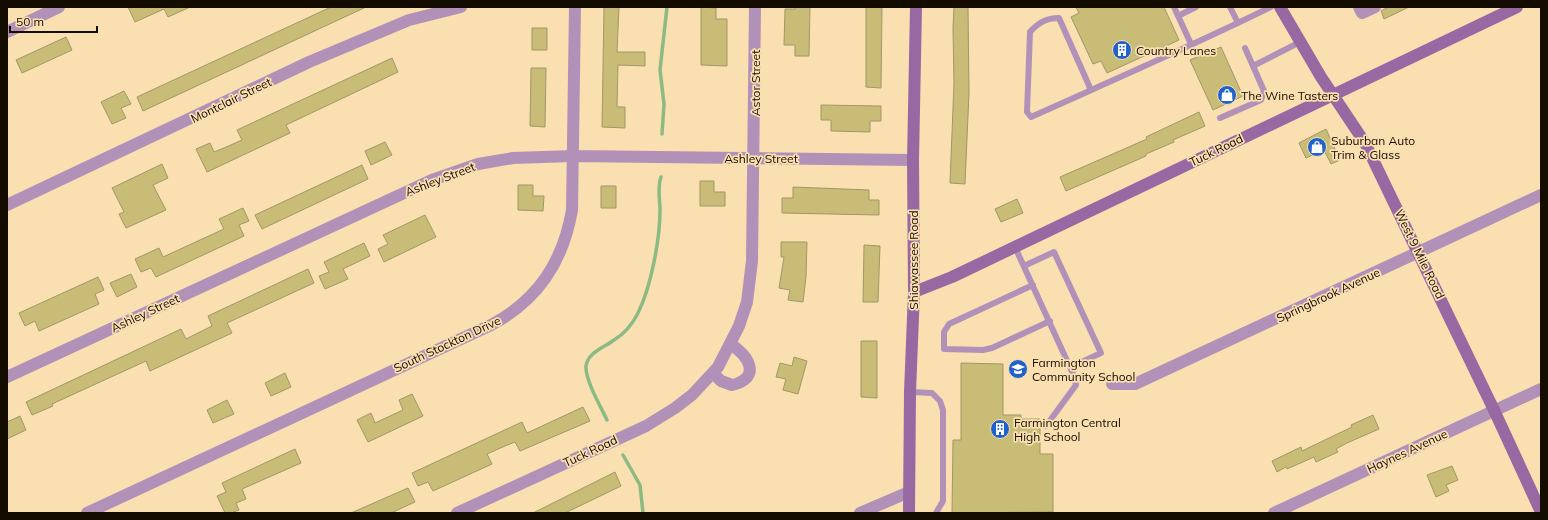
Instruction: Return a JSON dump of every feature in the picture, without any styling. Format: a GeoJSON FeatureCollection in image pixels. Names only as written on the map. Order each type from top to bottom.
{"type":"FeatureCollection","features":[{"type":"Feature","properties":{"kind":"street"},"geometry":{"type":"LineString","coordinates":[[7,32],[59,7]]}},
{"type":"Feature","properties":{"kind":"street","name":"Montclair Street"},"geometry":{"type":"LineString","coordinates":[[7,205],[309,62],[409,20],[461,7]]}},
{"type":"Feature","properties":{"kind":"street","name":"South Stockton Drive"},"geometry":{"type":"LineString","coordinates":[[87,513],[491,325],[517,308],[530,297],[546,278],[564,245],[572,210],[575,7]]}},
{"type":"Feature","properties":{"kind":"street","name":"Astor Street"},"geometry":{"type":"LineString","coordinates":[[754,159],[755,7]]}},
{"type":"Feature","properties":{"kind":"street","name":"Shiawassee Road"},"geometry":{"type":"LineString","coordinates":[[909,513],[910,392],[914,292],[913,160],[916,7]]}},
{"type":"Feature","properties":{"kind":"street","name":"West 9 Mile Road"},"geometry":{"type":"LineString","coordinates":[[1280,7],[1300,42],[1365,143],[1419,252],[1541,512]]}},
{"type":"Feature","properties":{"kind":"street"},"geometry":{"type":"LineString","coordinates":[[1360,10],[1375,7]]}},
{"type":"Feature","properties":{"kind":"street","name":"Tuck Road"},"geometry":{"type":"LineString","coordinates":[[914,292],[952,277],[1271,123],[1334,95],[1517,7]]}},
{"type":"Feature","properties":{"kind":"street","name":"Ashley Street"},"geometry":{"type":"LineString","coordinates":[[7,377],[432,180],[478,164],[498,160],[573,156],[913,160]]}},
{"type":"Feature","properties":{"kind":"street","name":"Tuck Road"},"geometry":{"type":"LineString","coordinates":[[457,513],[658,419],[692,395],[713,373],[740,326],[748,302],[750,283],[754,159]]}},
{"type":"Feature","properties":{"kind":"street","name":"Springbrook Avenue"},"geometry":{"type":"LineString","coordinates":[[1112,384],[1135,384],[1541,195]]}},
{"type":"Feature","properties":{"kind":"street"},"geometry":{"type":"LineString","coordinates":[[713,373],[721,381],[732,385],[745,380],[749,375],[750,366],[748,359],[739,349],[730,344]]}},
{"type":"Feature","properties":{"kind":"street","name":"Haynes Avenue"},"geometry":{"type":"LineString","coordinates":[[1274,513],[1541,389]]}},
{"type":"Feature","properties":{"kind":"street"},"geometry":{"type":"LineString","coordinates":[[860,513],[909,492]]}},
{"type":"Feature","properties":{"kind":"lane"},"geometry":{"type":"LineString","coordinates":[[1174,7],[1191,44]]}},
{"type":"Feature","properties":{"kind":"lane"},"geometry":{"type":"LineString","coordinates":[[1178,16],[1196,7]]}},
{"type":"Feature","properties":{"kind":"lane"},"geometry":{"type":"LineString","coordinates":[[1230,7],[1238,23]]}},
{"type":"Feature","properties":{"kind":"lane"},"geometry":{"type":"LineString","coordinates":[[1091,90],[1059,18],[1051,18],[1038,24],[1030,32],[1027,112],[1031,117],[1091,90],[1191,44],[1238,23],[1271,7]]}},
{"type":"Feature","properties":{"kind":"lane"},"geometry":{"type":"LineString","coordinates":[[1253,66],[1300,42]]}},
{"type":"Feature","properties":{"kind":"lane"},"geometry":{"type":"LineString","coordinates":[[1220,118],[1261,100],[1264,91],[1245,48]]}},
{"type":"Feature","properties":{"kind":"lane"},"geometry":{"type":"LineString","coordinates":[[1015,247],[1071,367],[1076,386],[1046,426]]}},
{"type":"Feature","properties":{"kind":"lane"},"geometry":{"type":"LineString","coordinates":[[1024,266],[1054,252],[1101,353],[1071,367]]}},
{"type":"Feature","properties":{"kind":"lane"},"geometry":{"type":"LineString","coordinates":[[1033,285],[949,324],[944,332],[944,349],[982,350],[992,348],[1050,321]]}},
{"type":"Feature","properties":{"kind":"lane"},"geometry":{"type":"LineString","coordinates":[[910,392],[932,393],[940,401],[943,410],[943,501],[936,513]]}},
{"type":"Feature","properties":{"kind":"building"},"geometry":{"type":"Polygon","coordinates":[[[128,7],[190,7],[168,17],[164,9],[135,22],[128,7]]]}},
{"type":"Feature","properties":{"kind":"building"},"geometry":{"type":"Polygon","coordinates":[[[331,7],[366,7],[143,111],[137,97],[331,7]]]}},
{"type":"Feature","properties":{"kind":"building"},"geometry":{"type":"Polygon","coordinates":[[[604,7],[619,7],[617,52],[645,52],[645,66],[618,65],[617,107],[625,107],[625,128],[602,127],[604,7]]]}},
{"type":"Feature","properties":{"kind":"building"},"geometry":{"type":"Polygon","coordinates":[[[701,7],[716,8],[716,19],[727,19],[727,66],[701,65],[701,7]]]}},
{"type":"Feature","properties":{"kind":"building"},"geometry":{"type":"Polygon","coordinates":[[[795,7],[810,7],[809,56],[795,56],[795,45],[784,45],[785,9],[795,9],[795,7]]]}},
{"type":"Feature","properties":{"kind":"building"},"geometry":{"type":"Polygon","coordinates":[[[866,7],[882,7],[881,88],[866,87],[866,7]]]}},
{"type":"Feature","properties":{"kind":"building"},"geometry":{"type":"Polygon","coordinates":[[[954,7],[968,7],[969,93],[965,184],[950,183],[954,83],[954,7]]]}},
{"type":"Feature","properties":{"kind":"building","name":"Country Lanes"},"geometry":{"type":"Polygon","coordinates":[[[1076,7],[1164,7],[1179,40],[1107,73],[1101,61],[1093,64],[1071,17],[1079,13],[1076,7]]]}},
{"type":"Feature","properties":{"kind":"building"},"geometry":{"type":"Polygon","coordinates":[[[1388,7],[1409,7],[1384,19],[1381,11],[1388,7]]]}},
{"type":"Feature","properties":{"kind":"building"},"geometry":{"type":"Polygon","coordinates":[[[532,28],[547,28],[547,50],[532,50],[532,28]]]}},
{"type":"Feature","properties":{"kind":"building"},"geometry":{"type":"Polygon","coordinates":[[[66,37],[72,50],[22,73],[16,60],[66,37]]]}},
{"type":"Feature","properties":{"kind":"building"},"geometry":{"type":"Polygon","coordinates":[[[1221,47],[1243,96],[1213,110],[1190,60],[1221,47]]]}},
{"type":"Feature","properties":{"kind":"building"},"geometry":{"type":"Polygon","coordinates":[[[392,58],[398,72],[286,125],[290,133],[207,172],[196,149],[210,143],[214,152],[242,140],[237,130],[392,58]]]}},
{"type":"Feature","properties":{"kind":"building"},"geometry":{"type":"Polygon","coordinates":[[[531,68],[546,68],[545,127],[530,126],[531,68]]]}},
{"type":"Feature","properties":{"kind":"building"},"geometry":{"type":"Polygon","coordinates":[[[124,91],[131,104],[121,108],[126,118],[112,124],[101,102],[124,91]]]}},
{"type":"Feature","properties":{"kind":"building"},"geometry":{"type":"Polygon","coordinates":[[[821,105],[881,106],[881,121],[870,121],[870,132],[831,131],[831,120],[821,120],[821,105]]]}},
{"type":"Feature","properties":{"kind":"building"},"geometry":{"type":"Polygon","coordinates":[[[1199,112],[1205,126],[1173,140],[1174,142],[1146,154],[1146,156],[1066,191],[1060,177],[1147,139],[1146,137],[1199,112]]]}},
{"type":"Feature","properties":{"kind":"building","name":"Suburban Auto Trim & Glass"},"geometry":{"type":"Polygon","coordinates":[[[1326,129],[1340,160],[1331,164],[1324,150],[1306,158],[1299,143],[1326,129]]]}},
{"type":"Feature","properties":{"kind":"building"},"geometry":{"type":"Polygon","coordinates":[[[385,142],[392,155],[371,165],[365,151],[385,142]]]}},
{"type":"Feature","properties":{"kind":"building"},"geometry":{"type":"Polygon","coordinates":[[[162,164],[168,178],[153,185],[166,210],[126,228],[119,214],[124,212],[112,188],[162,164]]]}},
{"type":"Feature","properties":{"kind":"building"},"geometry":{"type":"Polygon","coordinates":[[[362,165],[368,179],[262,229],[255,215],[362,165]]]}},
{"type":"Feature","properties":{"kind":"building"},"geometry":{"type":"Polygon","coordinates":[[[700,181],[714,181],[714,192],[725,192],[725,206],[700,206],[700,181]]]}},
{"type":"Feature","properties":{"kind":"building"},"geometry":{"type":"Polygon","coordinates":[[[518,185],[533,185],[533,196],[544,196],[543,211],[518,210],[518,185]]]}},
{"type":"Feature","properties":{"kind":"building"},"geometry":{"type":"Polygon","coordinates":[[[601,186],[616,186],[616,208],[601,208],[601,186]]]}},
{"type":"Feature","properties":{"kind":"building"},"geometry":{"type":"Polygon","coordinates":[[[793,187],[869,190],[869,200],[879,200],[879,215],[782,213],[782,198],[793,198],[793,187]]]}},
{"type":"Feature","properties":{"kind":"building"},"geometry":{"type":"Polygon","coordinates":[[[1017,199],[1023,213],[1001,222],[995,209],[1017,199]]]}},
{"type":"Feature","properties":{"kind":"building"},"geometry":{"type":"Polygon","coordinates":[[[243,208],[249,221],[239,225],[244,236],[156,277],[151,268],[141,272],[135,259],[159,248],[163,257],[224,229],[219,219],[243,208]]]}},
{"type":"Feature","properties":{"kind":"building"},"geometry":{"type":"Polygon","coordinates":[[[425,215],[436,237],[384,262],[378,249],[388,244],[383,235],[425,215]]]}},
{"type":"Feature","properties":{"kind":"building"},"geometry":{"type":"Polygon","coordinates":[[[781,242],[807,242],[806,277],[803,302],[788,300],[790,290],[779,288],[784,257],[781,257],[781,242]]]}},
{"type":"Feature","properties":{"kind":"building"},"geometry":{"type":"Polygon","coordinates":[[[364,243],[370,256],[343,269],[348,279],[325,289],[319,276],[329,272],[324,262],[364,243]]]}},
{"type":"Feature","properties":{"kind":"building"},"geometry":{"type":"Polygon","coordinates":[[[864,245],[880,246],[878,302],[863,302],[864,245]]]}},
{"type":"Feature","properties":{"kind":"building"},"geometry":{"type":"Polygon","coordinates":[[[308,269],[314,283],[227,323],[232,333],[150,371],[146,361],[52,404],[53,406],[32,415],[26,402],[181,329],[186,339],[212,326],[208,316],[308,269]]]}},
{"type":"Feature","properties":{"kind":"building"},"geometry":{"type":"Polygon","coordinates":[[[131,274],[137,287],[117,297],[110,283],[131,274]]]}},
{"type":"Feature","properties":{"kind":"building"},"geometry":{"type":"Polygon","coordinates":[[[98,277],[104,290],[95,294],[99,304],[39,331],[35,321],[25,326],[19,313],[98,277]]]}},
{"type":"Feature","properties":{"kind":"building"},"geometry":{"type":"Polygon","coordinates":[[[861,341],[877,341],[877,398],[861,397],[861,341]]]}},
{"type":"Feature","properties":{"kind":"building"},"geometry":{"type":"Polygon","coordinates":[[[794,357],[807,361],[798,394],[783,390],[786,379],[776,377],[780,363],[792,366],[794,357]]]}},
{"type":"Feature","properties":{"kind":"building","name":"Farmington Central High School"},"geometry":{"type":"Polygon","coordinates":[[[961,363],[1003,364],[1003,415],[1021,415],[1021,419],[1040,419],[1040,454],[1053,454],[1053,512],[952,513],[953,440],[961,440],[961,363]]]}},
{"type":"Feature","properties":{"kind":"building"},"geometry":{"type":"Polygon","coordinates":[[[285,373],[291,387],[271,396],[265,383],[285,373]]]}},
{"type":"Feature","properties":{"kind":"building"},"geometry":{"type":"Polygon","coordinates":[[[412,394],[423,416],[368,442],[357,420],[371,413],[375,423],[403,410],[399,400],[412,394]]]}},
{"type":"Feature","properties":{"kind":"building"},"geometry":{"type":"Polygon","coordinates":[[[227,400],[234,414],[213,423],[207,410],[227,400]]]}},
{"type":"Feature","properties":{"kind":"building"},"geometry":{"type":"Polygon","coordinates":[[[583,407],[590,421],[520,451],[515,442],[487,454],[492,464],[433,491],[428,482],[418,486],[412,473],[522,422],[527,433],[583,407]]]}},
{"type":"Feature","properties":{"kind":"building"},"geometry":{"type":"Polygon","coordinates":[[[1373,415],[1379,429],[1347,443],[1336,449],[1338,452],[1316,462],[1314,457],[1287,469],[1286,467],[1277,472],[1272,461],[1301,447],[1302,451],[1352,427],[1351,425],[1373,415]]]}},
{"type":"Feature","properties":{"kind":"building"},"geometry":{"type":"Polygon","coordinates":[[[20,416],[26,430],[7,439],[7,422],[20,416]]]}},
{"type":"Feature","properties":{"kind":"building"},"geometry":{"type":"Polygon","coordinates":[[[295,449],[301,463],[242,489],[246,499],[236,503],[239,510],[231,513],[225,513],[217,496],[226,492],[222,483],[295,449]]]}},
{"type":"Feature","properties":{"kind":"building"},"geometry":{"type":"Polygon","coordinates":[[[1452,466],[1458,480],[1446,485],[1449,491],[1436,497],[1427,475],[1452,466]]]}},
{"type":"Feature","properties":{"kind":"building"},"geometry":{"type":"Polygon","coordinates":[[[615,472],[621,486],[565,513],[533,513],[615,472]]]}},
{"type":"Feature","properties":{"kind":"building"},"geometry":{"type":"Polygon","coordinates":[[[408,488],[415,502],[391,513],[351,513],[408,488]]]}},
{"type":"Feature","properties":{"kind":"waterway"},"geometry":{"type":"LineString","coordinates":[[662,134],[664,104],[660,70],[667,7]]}},
{"type":"Feature","properties":{"kind":"waterway"},"geometry":{"type":"LineString","coordinates":[[607,420],[588,379],[586,372],[587,361],[593,353],[618,338],[628,328],[636,317],[643,302],[654,263],[660,222],[659,189],[661,177]]}},
{"type":"Feature","properties":{"kind":"waterway"},"geometry":{"type":"LineString","coordinates":[[623,455],[640,485],[643,513]]}},
{"type":"Feature","properties":{"kind":"place","name":"Country Lanes"},"geometry":{"type":"Point","coordinates":[1122,50]}},
{"type":"Feature","properties":{"kind":"place","name":"The Wine Tasters"},"geometry":{"type":"Point","coordinates":[1227,95]}},
{"type":"Feature","properties":{"kind":"place","name":"Suburban Auto Trim & Glass"},"geometry":{"type":"Point","coordinates":[1317,147]}},
{"type":"Feature","properties":{"kind":"place","name":"Farmington Community School"},"geometry":{"type":"Point","coordinates":[1018,369]}},
{"type":"Feature","properties":{"kind":"place","name":"Farmington Central High School"},"geometry":{"type":"Point","coordinates":[1000,429]}}]}
